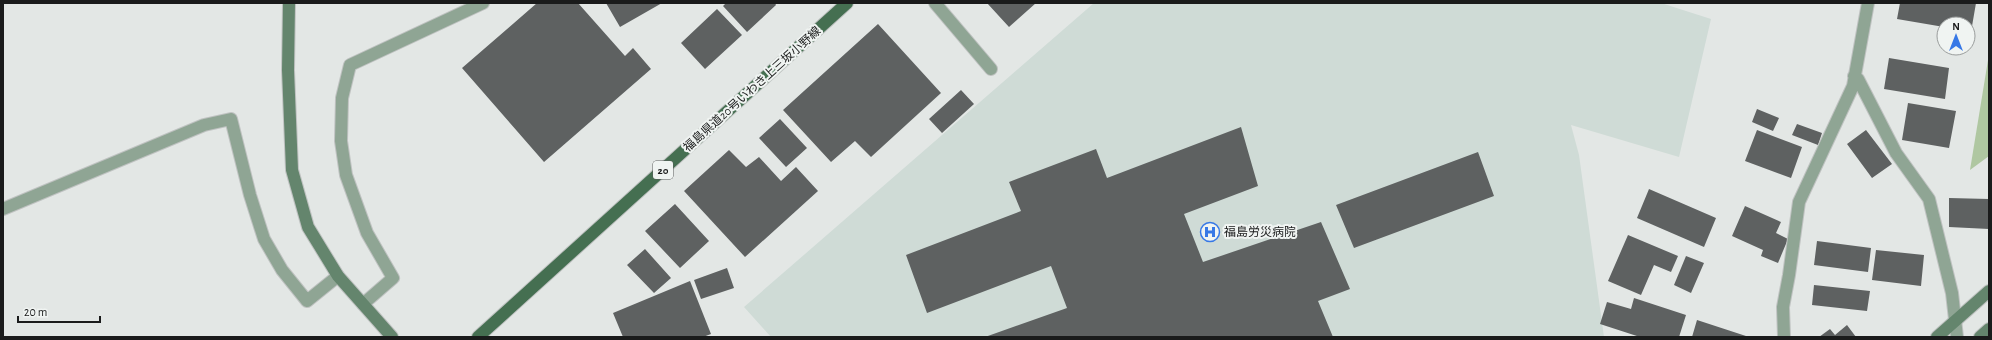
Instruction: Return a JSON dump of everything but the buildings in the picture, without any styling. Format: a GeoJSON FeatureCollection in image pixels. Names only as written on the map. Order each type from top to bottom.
{"type":"FeatureCollection","features":[{"type":"Feature","properties":{"kind":"main road","name":"福島県道20号いわき上三坂小野線"},"geometry":{"type":"LineString","coordinates":[[478,337],[848,3]]}},
{"type":"Feature","properties":{"kind":"street"},"geometry":{"type":"LineString","coordinates":[[289,3],[288,70],[292,170],[308,226],[338,276],[392,337]]}},
{"type":"Feature","properties":{"kind":"street"},"geometry":{"type":"LineString","coordinates":[[363,304],[393,278],[367,233],[346,175],[341,141],[342,98],[350,65],[483,3]]}},
{"type":"Feature","properties":{"kind":"street"},"geometry":{"type":"LineString","coordinates":[[935,3],[991,69]]}},
{"type":"Feature","properties":{"kind":"street"},"geometry":{"type":"LineString","coordinates":[[1784,337],[1783,307],[1799,202],[1853,86],[1868,3]]}},
{"type":"Feature","properties":{"kind":"street"},"geometry":{"type":"LineString","coordinates":[[1854,76],[1858,79],[1896,153],[1929,199],[1952,293],[1957,337]]}},
{"type":"Feature","properties":{"kind":"street"},"geometry":{"type":"LineString","coordinates":[[3,209],[204,125],[231,119],[250,195],[264,239],[282,270],[307,301],[338,276]]}},
{"type":"Feature","properties":{"kind":"street"},"geometry":{"type":"LineString","coordinates":[[1937,337],[1989,292]]}},
{"type":"Feature","properties":{"kind":"street"},"geometry":{"type":"LineString","coordinates":[[1980,337],[1989,328]]}},
{"type":"Feature","properties":{"kind":"shaded area","name":"福島労災病院"},"geometry":{"type":"Polygon","coordinates":[[[1094,3],[1661,3],[1711,19],[1679,157],[1571,125],[1579,155],[1604,337],[771,337],[744,307],[1094,3]]]}},
{"type":"Feature","properties":{"kind":"green space"},"geometry":{"type":"Polygon","coordinates":[[[1989,54],[1989,156],[1970,170],[1989,54]]]}},
{"type":"Feature","properties":{"kind":"place","name":"福島労災病院"},"geometry":{"type":"Point","coordinates":[1210,232]}}]}
